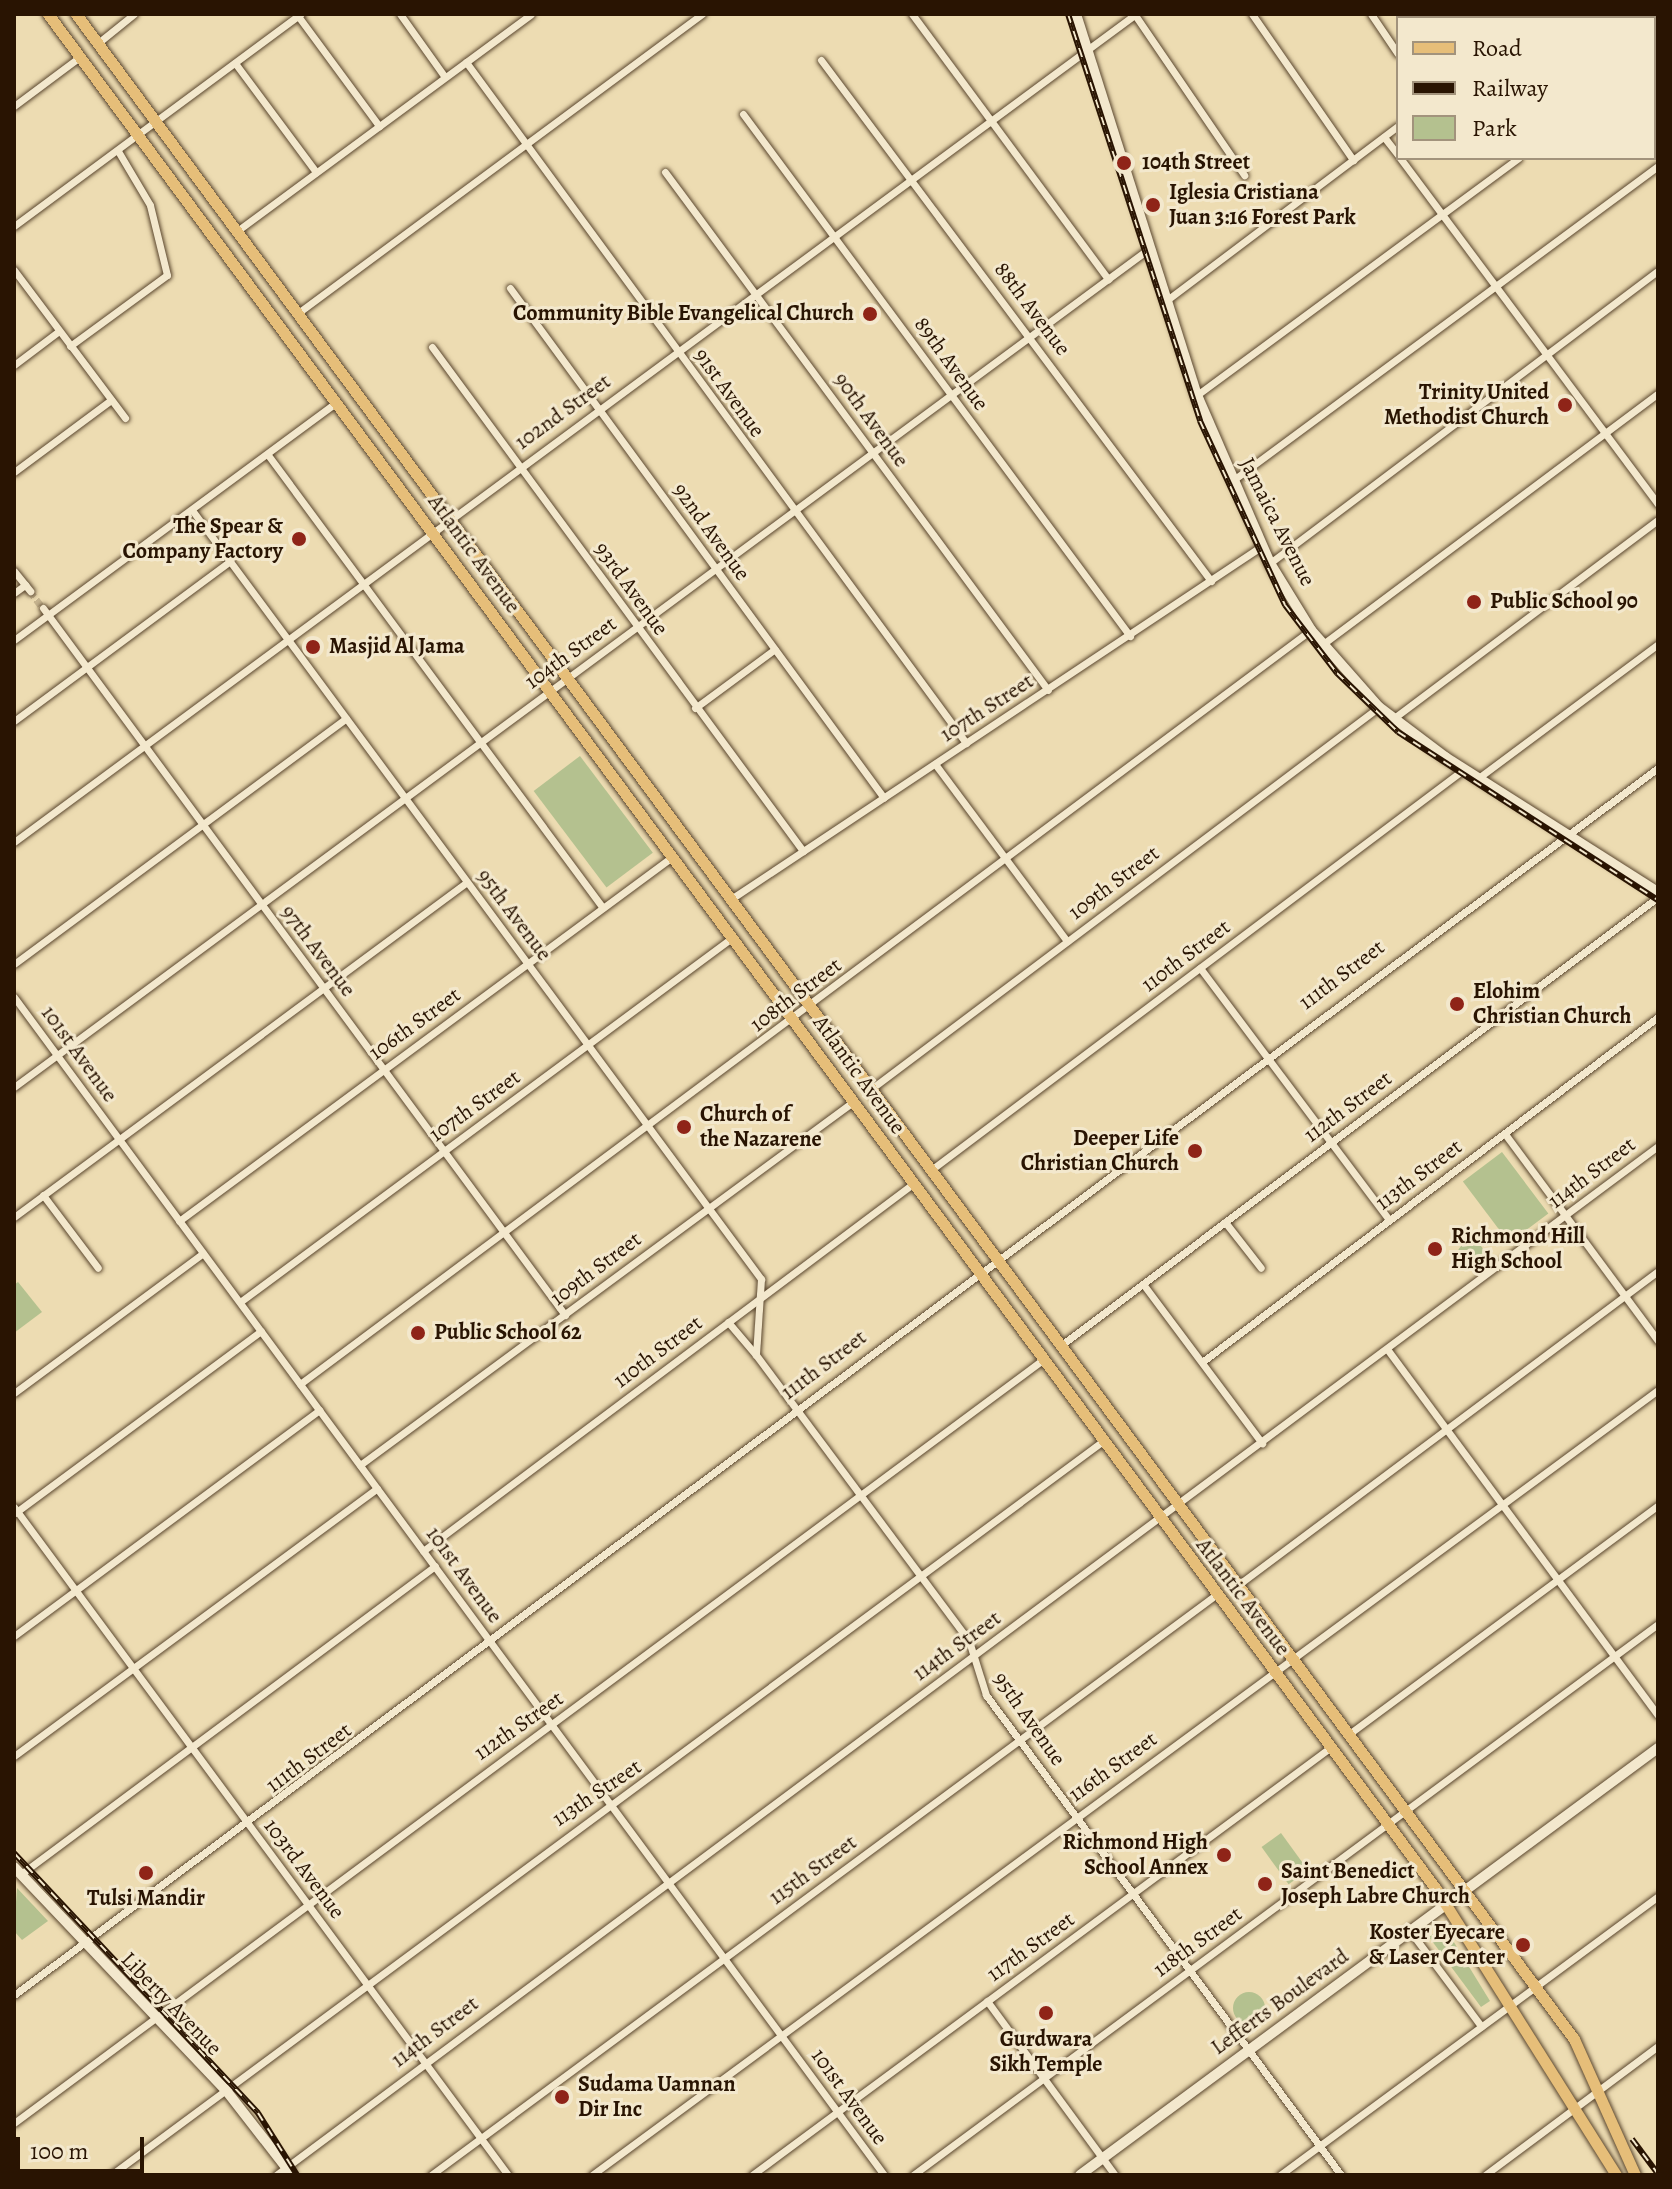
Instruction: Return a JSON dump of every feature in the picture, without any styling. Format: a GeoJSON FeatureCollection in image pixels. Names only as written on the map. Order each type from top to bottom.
{"type":"FeatureCollection","features":[{"type":"Feature","properties":{"kind":"main road","name":"Atlantic Avenue"},"geometry":{"type":"LineString","coordinates":[[48,14],[1388,1824],[1446,1905],[1572,2111],[1616,2175]]}},
{"type":"Feature","properties":{"kind":"main road","name":"Atlantic Avenue"},"geometry":{"type":"LineString","coordinates":[[76,14],[1536,1986],[1578,2046],[1635,2175]]}},
{"type":"Feature","properties":{"kind":"street"},"geometry":{"type":"LineString","coordinates":[[98,43],[134,14]]}},
{"type":"Feature","properties":{"kind":"street"},"geometry":{"type":"LineString","coordinates":[[400,14],[445,77]]}},
{"type":"Feature","properties":{"kind":"street"},"geometry":{"type":"LineString","coordinates":[[237,231],[531,14]]}},
{"type":"Feature","properties":{"kind":"street"},"geometry":{"type":"LineString","coordinates":[[298,313],[702,14]]}},
{"type":"Feature","properties":{"kind":"street"},"geometry":{"type":"LineString","coordinates":[[912,14],[1108,279]]}},
{"type":"Feature","properties":{"kind":"street","name":"Jamaica Avenue"},"geometry":{"type":"LineString","coordinates":[[1076,14],[1089,47],[1197,395],[1270,563],[1311,630],[1379,707],[1463,770],[1566,832],[1658,894]]}},
{"type":"Feature","properties":{"kind":"street"},"geometry":{"type":"LineString","coordinates":[[1135,14],[1244,175]]}},
{"type":"Feature","properties":{"kind":"street","name":"102nd Street"},"geometry":{"type":"LineString","coordinates":[[14,842],[911,176],[1135,14]]}},
{"type":"Feature","properties":{"kind":"street"},"geometry":{"type":"LineString","coordinates":[[1252,14],[1353,160]]}},
{"type":"Feature","properties":{"kind":"street"},"geometry":{"type":"LineString","coordinates":[[1371,14],[1396,51]]}},
{"type":"Feature","properties":{"kind":"street"},"geometry":{"type":"LineString","coordinates":[[14,226],[299,15],[379,126]]}},
{"type":"Feature","properties":{"kind":"street"},"geometry":{"type":"LineString","coordinates":[[14,106],[81,56]]}},
{"type":"Feature","properties":{"kind":"street","name":"88th Avenue"},"geometry":{"type":"LineString","coordinates":[[821,60],[911,176],[1211,581]]}},
{"type":"Feature","properties":{"kind":"street","name":"91st Avenue"},"geometry":{"type":"LineString","coordinates":[[466,62],[966,743]]}},
{"type":"Feature","properties":{"kind":"street"},"geometry":{"type":"LineString","coordinates":[[235,63],[316,172]]}},
{"type":"Feature","properties":{"kind":"street","name":"89th Avenue"},"geometry":{"type":"LineString","coordinates":[[743,114],[1130,636]]}},
{"type":"Feature","properties":{"kind":"street"},"geometry":{"type":"LineString","coordinates":[[1167,300],[1396,128]]}},
{"type":"Feature","properties":{"kind":"street"},"geometry":{"type":"LineString","coordinates":[[1384,137],[1396,153]]}},
{"type":"Feature","properties":{"kind":"street"},"geometry":{"type":"LineString","coordinates":[[70,346],[167,275],[150,205],[118,151]]}},
{"type":"Feature","properties":{"kind":"street"},"geometry":{"type":"LineString","coordinates":[[1401,160],[1658,504]]}},
{"type":"Feature","properties":{"kind":"street"},"geometry":{"type":"LineString","coordinates":[[1197,395],[1515,160]]}},
{"type":"Feature","properties":{"kind":"street"},"geometry":{"type":"LineString","coordinates":[[1232,481],[1658,166]]}},
{"type":"Feature","properties":{"kind":"street","name":"90th Avenue"},"geometry":{"type":"LineString","coordinates":[[665,172],[1048,690]]}},
{"type":"Feature","properties":{"kind":"street","name":"104th Street"},"geometry":{"type":"LineString","coordinates":[[14,1087],[1150,248]]}},
{"type":"Feature","properties":{"kind":"street"},"geometry":{"type":"LineString","coordinates":[[14,270],[125,418]]}},
{"type":"Feature","properties":{"kind":"street"},"geometry":{"type":"LineString","coordinates":[[1270,563],[1658,271]]}},
{"type":"Feature","properties":{"kind":"street","name":"92nd Avenue"},"geometry":{"type":"LineString","coordinates":[[510,288],[884,798]]}},
{"type":"Feature","properties":{"kind":"street"},"geometry":{"type":"LineString","coordinates":[[14,365],[59,331]]}},
{"type":"Feature","properties":{"kind":"street","name":"93rd Avenue"},"geometry":{"type":"LineString","coordinates":[[432,347],[803,851]]}},
{"type":"Feature","properties":{"kind":"street"},"geometry":{"type":"LineString","coordinates":[[1323,644],[1658,393]]}},
{"type":"Feature","properties":{"kind":"street"},"geometry":{"type":"LineString","coordinates":[[14,472],[111,400]]}},
{"type":"Feature","properties":{"kind":"street"},"geometry":{"type":"LineString","coordinates":[[14,640],[46,611],[192,510],[336,403]]}},
{"type":"Feature","properties":{"kind":"street"},"geometry":{"type":"LineString","coordinates":[[268,455],[603,908]]}},
{"type":"Feature","properties":{"kind":"street","name":"95th Avenue"},"geometry":{"type":"LineString","coordinates":[[192,510],[761,1279],[756,1355]]}},
{"type":"Feature","properties":{"kind":"street"},"geometry":{"type":"LineString","coordinates":[[1394,718],[1658,520]]}},
{"type":"Feature","properties":{"kind":"street","name":"107th Street"},"geometry":{"type":"LineString","coordinates":[[731,899],[1262,546]]}},
{"type":"Feature","properties":{"kind":"street"},"geometry":{"type":"LineString","coordinates":[[14,721],[230,561]]}},
{"type":"Feature","properties":{"kind":"street"},"geometry":{"type":"LineString","coordinates":[[14,571],[27,588],[14,593]]}},
{"type":"Feature","properties":{"kind":"street","name":"97th Avenue"},"geometry":{"type":"LineString","coordinates":[[46,611],[565,1315]]}},
{"type":"Feature","properties":{"kind":"street","name":"108th Street"},"geometry":{"type":"LineString","coordinates":[[300,1384],[811,1007],[1311,630]]}},
{"type":"Feature","properties":{"kind":"street"},"geometry":{"type":"LineString","coordinates":[[1477,779],[1658,644]]}},
{"type":"Feature","properties":{"kind":"street"},"geometry":{"type":"LineString","coordinates":[[695,708],[775,649]]}},
{"type":"Feature","properties":{"kind":"street","name":"109th Street"},"geometry":{"type":"LineString","coordinates":[[871,1089],[1379,707]]}},
{"type":"Feature","properties":{"kind":"street"},"geometry":{"type":"LineString","coordinates":[[14,964],[346,718]]}},
{"type":"Feature","properties":{"kind":"street"},"geometry":{"type":"LineString","coordinates":[[935,764],[1067,941]]}},
{"type":"Feature","properties":{"kind":"street","name":"111th Street"},"geometry":{"type":"LineString","coordinates":[[14,1995],[250,1826],[795,1408],[1566,832],[1658,768]]}},
{"type":"Feature","properties":{"kind":"street","name":"110th Street"},"geometry":{"type":"LineString","coordinates":[[931,1170],[1463,770]]}},
{"type":"Feature","properties":{"kind":"street","name":"106th Street"},"geometry":{"type":"LineString","coordinates":[[179,1221],[672,857]]}},
{"type":"Feature","properties":{"kind":"street"},"geometry":{"type":"LineString","coordinates":[[14,1217],[467,882]]}},
{"type":"Feature","properties":{"kind":"street","name":"112th Street"},"geometry":{"type":"LineString","coordinates":[[1060,1346],[1658,894]]}},
{"type":"Feature","properties":{"kind":"street","name":"107th Street"},"geometry":{"type":"LineString","coordinates":[[240,1302],[733,937]]}},
{"type":"Feature","properties":{"kind":"street"},"geometry":{"type":"LineString","coordinates":[[1200,968],[1389,1220]]}},
{"type":"Feature","properties":{"kind":"street","name":"101st Avenue"},"geometry":{"type":"LineString","coordinates":[[14,997],[884,2175]]}},
{"type":"Feature","properties":{"kind":"street","name":"113th Street"},"geometry":{"type":"LineString","coordinates":[[1202,1362],[1658,1017]]}},
{"type":"Feature","properties":{"kind":"street","name":"109th Street"},"geometry":{"type":"LineString","coordinates":[[360,1465],[854,1101]]}},
{"type":"Feature","properties":{"kind":"street"},"geometry":{"type":"LineString","coordinates":[[1505,1134],[1658,1341]]}},
{"type":"Feature","properties":{"kind":"street","name":"114th Street"},"geometry":{"type":"LineString","coordinates":[[276,2175],[1658,1146]]}},
{"type":"Feature","properties":{"kind":"street","name":"110th Street"},"geometry":{"type":"LineString","coordinates":[[423,1551],[914,1183]]}},
{"type":"Feature","properties":{"kind":"street"},"geometry":{"type":"LineString","coordinates":[[43,1195],[98,1268]]}},
{"type":"Feature","properties":{"kind":"street"},"geometry":{"type":"LineString","coordinates":[[1225,1222],[1261,1268]]}},
{"type":"Feature","properties":{"kind":"street"},"geometry":{"type":"LineString","coordinates":[[14,1393],[203,1253]]}},
{"type":"Feature","properties":{"kind":"street"},"geometry":{"type":"LineString","coordinates":[[1238,1585],[1658,1271]]}},
{"type":"Feature","properties":{"kind":"street"},"geometry":{"type":"LineString","coordinates":[[1143,1284],[1262,1443]]}},
{"type":"Feature","properties":{"kind":"street","name":"95th Avenue"},"geometry":{"type":"LineString","coordinates":[[728,1322],[756,1355],[969,1641],[979,1683],[1341,2175]]}},
{"type":"Feature","properties":{"kind":"street"},"geometry":{"type":"LineString","coordinates":[[15,1511],[261,1331]]}},
{"type":"Feature","properties":{"kind":"street"},"geometry":{"type":"LineString","coordinates":[[1387,1349],[1658,1715]]}},
{"type":"Feature","properties":{"kind":"street","name":"112th Street"},"geometry":{"type":"LineString","coordinates":[[14,2123],[1044,1359]]}},
{"type":"Feature","properties":{"kind":"street","name":"116th Street"},"geometry":{"type":"LineString","coordinates":[[592,2175],[1658,1390]]}},
{"type":"Feature","properties":{"kind":"street"},"geometry":{"type":"LineString","coordinates":[[14,1636],[319,1410]]}},
{"type":"Feature","properties":{"kind":"street","name":"113th Street"},"geometry":{"type":"LineString","coordinates":[[111,2175],[366,1982],[1103,1441]]}},
{"type":"Feature","properties":{"kind":"street"},"geometry":{"type":"LineString","coordinates":[[14,1756],[377,1488]]}},
{"type":"Feature","properties":{"kind":"street"},"geometry":{"type":"LineString","coordinates":[[1349,1734],[1658,1505]]}},
{"type":"Feature","properties":{"kind":"street","name":"103rd Avenue"},"geometry":{"type":"LineString","coordinates":[[15,1511],[508,2175]]}},
{"type":"Feature","properties":{"kind":"street"},"geometry":{"type":"LineString","coordinates":[[17,1871],[435,1566]]}},
{"type":"Feature","properties":{"kind":"street","name":"115th Street"},"geometry":{"type":"LineString","coordinates":[[431,2175],[1217,1594]]}},
{"type":"Feature","properties":{"kind":"street","name":"118th Street"},"geometry":{"type":"LineString","coordinates":[[913,2175],[1658,1624]]}},
{"type":"Feature","properties":{"kind":"street","name":"117th Street"},"geometry":{"type":"LineString","coordinates":[[752,2175],[1331,1747]]}},
{"type":"Feature","properties":{"kind":"street","name":"Lefferts Boulevard"},"geometry":{"type":"LineString","coordinates":[[1080,2175],[1658,1748]]}},
{"type":"Feature","properties":{"kind":"street","name":"Liberty Avenue"},"geometry":{"type":"LineString","coordinates":[[17,1871],[225,2089],[287,2164],[292,2175]]}},
{"type":"Feature","properties":{"kind":"street"},"geometry":{"type":"LineString","coordinates":[[1280,2175],[1658,1896]]}},
{"type":"Feature","properties":{"kind":"street"},"geometry":{"type":"LineString","coordinates":[[1410,1931],[1481,2026]]}},
{"type":"Feature","properties":{"kind":"street"},"geometry":{"type":"LineString","coordinates":[[987,2001],[1115,2175]]}},
{"type":"Feature","properties":{"kind":"street"},"geometry":{"type":"LineString","coordinates":[[1485,2175],[1658,2046]]}},
{"type":"Feature","properties":{"kind":"green space"},"geometry":{"type":"Polygon","coordinates":[[[580,756],[653,853],[606,888],[534,791],[580,756]]]}},
{"type":"Feature","properties":{"kind":"green space"},"geometry":{"type":"Polygon","coordinates":[[[1502,1152],[1548,1213],[1509,1243],[1463,1181],[1502,1152]]]}},
{"type":"Feature","properties":{"kind":"green space"},"geometry":{"type":"Polygon","coordinates":[[[1471,1242],[1481,1246],[1485,1256],[1481,1266],[1471,1270],[1461,1266],[1457,1256],[1461,1246],[1471,1242]]]}},
{"type":"Feature","properties":{"kind":"green space"},"geometry":{"type":"Polygon","coordinates":[[[18,1282],[42,1312],[14,1333],[14,1285],[18,1282]]]}},
{"type":"Feature","properties":{"kind":"green space"},"geometry":{"type":"Polygon","coordinates":[[[1281,1833],[1308,1870],[1289,1884],[1262,1847],[1281,1833]]]}},
{"type":"Feature","properties":{"kind":"green space"},"geometry":{"type":"Polygon","coordinates":[[[17,1888],[48,1921],[22,1940],[14,1931],[17,1888]]]}},
{"type":"Feature","properties":{"kind":"green space"},"geometry":{"type":"Polygon","coordinates":[[[1444,1926],[1490,2001],[1481,2007],[1429,1937],[1444,1926]]]}},
{"type":"Feature","properties":{"kind":"green space"},"geometry":{"type":"Polygon","coordinates":[[[1249,1992],[1260,1997],[1265,2008],[1260,2019],[1249,2024],[1238,2019],[1233,2008],[1238,1997],[1249,1992]]]}},
{"type":"Feature","properties":{"kind":"tunnel"},"geometry":{"type":"LineString","coordinates":[[30,591],[43,608]]}},
{"type":"Feature","properties":{"kind":"railway"},"geometry":{"type":"LineString","coordinates":[[1068,14],[1200,421],[1285,605],[1337,673],[1398,732],[1658,900]]}},
{"type":"Feature","properties":{"kind":"railway"},"geometry":{"type":"LineString","coordinates":[[14,1853],[258,2113],[297,2175]]}},
{"type":"Feature","properties":{"kind":"railway"},"geometry":{"type":"LineString","coordinates":[[1632,2139],[1658,2174]]}},
{"type":"Feature","properties":{"kind":"place","name":"104th Street"},"geometry":{"type":"Point","coordinates":[1124,163]}},
{"type":"Feature","properties":{"kind":"place","name":"Iglesia Cristiana Juan 3:16 Forest Park"},"geometry":{"type":"Point","coordinates":[1153,205]}},
{"type":"Feature","properties":{"kind":"place","name":"Community Bible Evangelical Church"},"geometry":{"type":"Point","coordinates":[870,314]}},
{"type":"Feature","properties":{"kind":"place","name":"Trinity United Methodist Church"},"geometry":{"type":"Point","coordinates":[1565,405]}},
{"type":"Feature","properties":{"kind":"place","name":"The Spear & Company Factory"},"geometry":{"type":"Point","coordinates":[299,539]}},
{"type":"Feature","properties":{"kind":"place","name":"Public School 90"},"geometry":{"type":"Point","coordinates":[1474,602]}},
{"type":"Feature","properties":{"kind":"place","name":"Masjid Al Jama"},"geometry":{"type":"Point","coordinates":[313,647]}},
{"type":"Feature","properties":{"kind":"place","name":"Elohim Christian Church"},"geometry":{"type":"Point","coordinates":[1457,1004]}},
{"type":"Feature","properties":{"kind":"place","name":"Church of the Nazarene"},"geometry":{"type":"Point","coordinates":[684,1127]}},
{"type":"Feature","properties":{"kind":"place","name":"Deeper Life Christian Church"},"geometry":{"type":"Point","coordinates":[1195,1151]}},
{"type":"Feature","properties":{"kind":"place","name":"Richmond Hill High School"},"geometry":{"type":"Point","coordinates":[1435,1249]}},
{"type":"Feature","properties":{"kind":"place","name":"Public School 62"},"geometry":{"type":"Point","coordinates":[418,1333]}},
{"type":"Feature","properties":{"kind":"place","name":"Richmond High School Annex"},"geometry":{"type":"Point","coordinates":[1224,1855]}},
{"type":"Feature","properties":{"kind":"place","name":"Tulsi Mandir"},"geometry":{"type":"Point","coordinates":[146,1873]}},
{"type":"Feature","properties":{"kind":"place","name":"Saint Benedict Joseph Labre Church"},"geometry":{"type":"Point","coordinates":[1265,1884]}},
{"type":"Feature","properties":{"kind":"place","name":"Koster Eyecare & Laser Center"},"geometry":{"type":"Point","coordinates":[1523,1945]}},
{"type":"Feature","properties":{"kind":"place","name":"Gurdwara Sikh Temple"},"geometry":{"type":"Point","coordinates":[1046,2013]}},
{"type":"Feature","properties":{"kind":"place","name":"Sudama Uamnan Dir Inc"},"geometry":{"type":"Point","coordinates":[562,2097]}}]}
